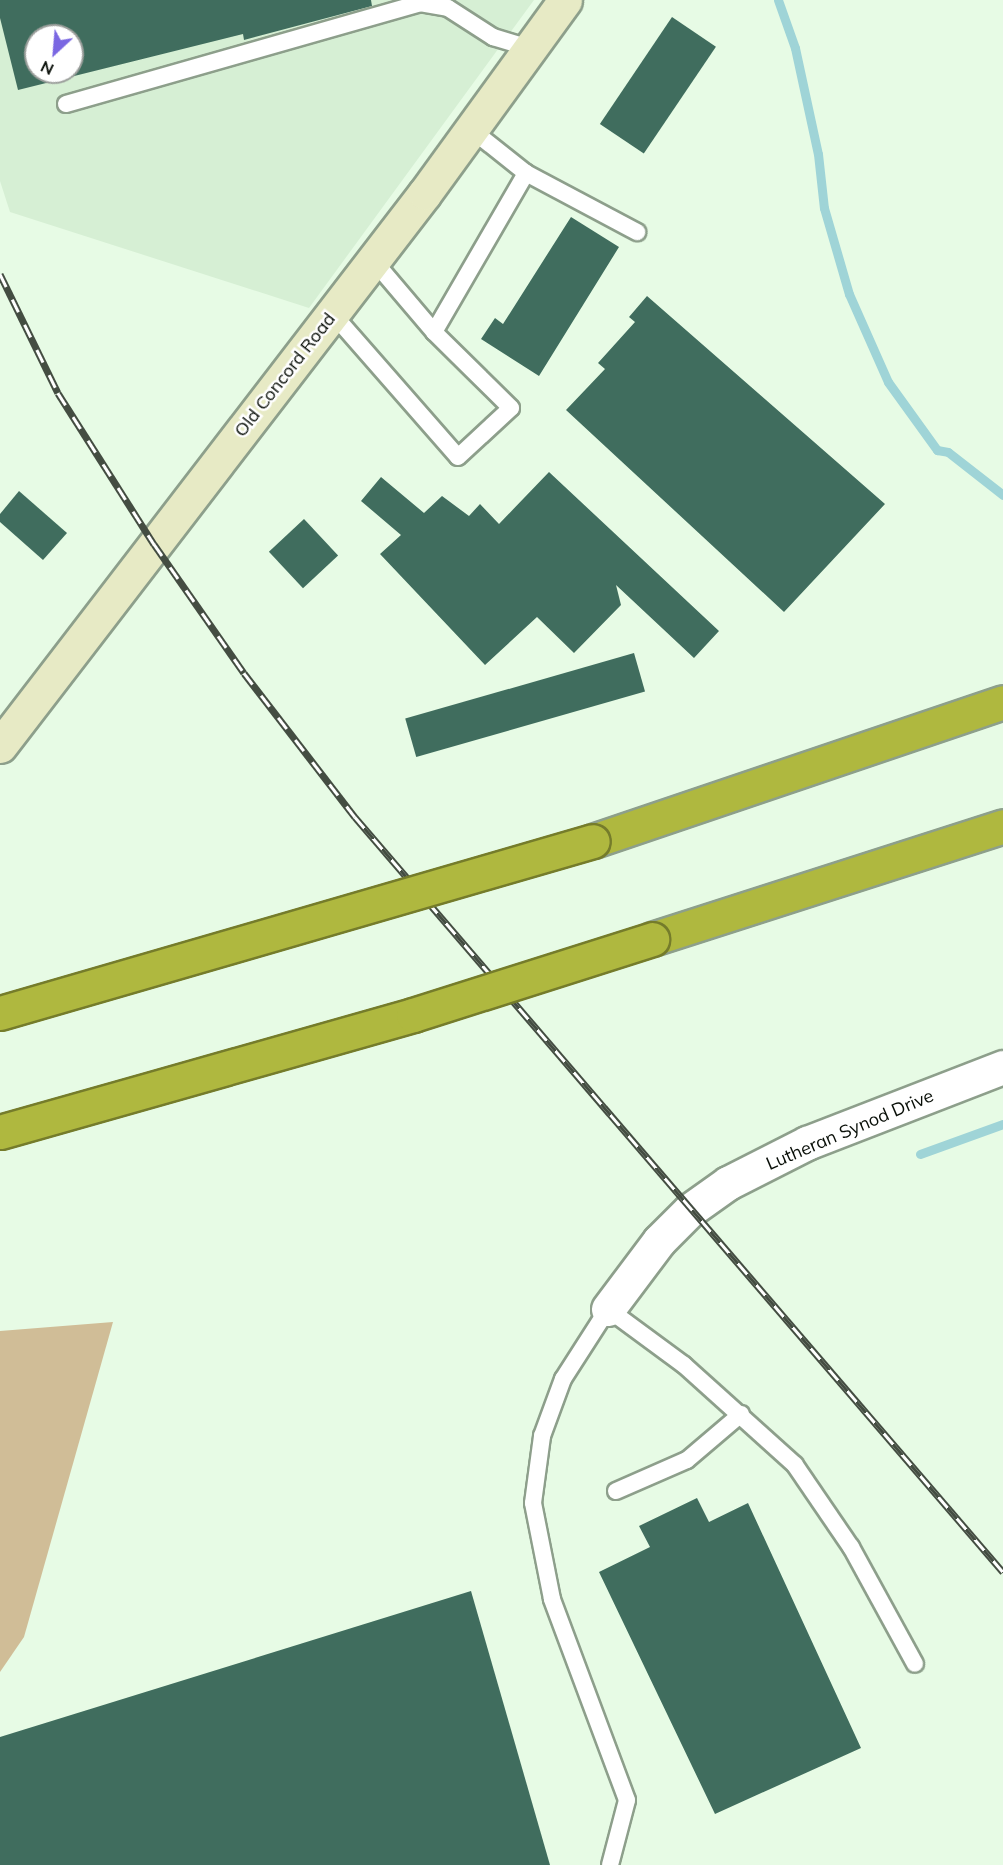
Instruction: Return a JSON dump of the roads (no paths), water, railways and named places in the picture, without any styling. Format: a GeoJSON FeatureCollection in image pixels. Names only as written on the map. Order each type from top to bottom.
{"type":"FeatureCollection","features":[{"type":"Feature","properties":{"kind":"highway"},"geometry":{"type":"LineString","coordinates":[[0,1012],[593,841],[1003,702]]}},
{"type":"Feature","properties":{"kind":"highway"},"geometry":{"type":"LineString","coordinates":[[0,1132],[413,1015],[1003,826]]}},
{"type":"Feature","properties":{"kind":"main road","name":"Old Concord Road"},"geometry":{"type":"LineString","coordinates":[[0,746],[472,130],[533,49],[565,0]]}},
{"type":"Feature","properties":{"kind":"street","name":"Lutheran Synod Drive"},"geometry":{"type":"LineString","coordinates":[[609,1310],[659,1241],[690,1210],[728,1183],[807,1143],[1003,1067]]}},
{"type":"Feature","properties":{"kind":"lane"},"geometry":{"type":"LineString","coordinates":[[66,104],[420,3],[448,8],[493,37],[533,49]]}},
{"type":"Feature","properties":{"kind":"lane"},"geometry":{"type":"LineString","coordinates":[[472,130],[526,173],[637,232]]}},
{"type":"Feature","properties":{"kind":"lane"},"geometry":{"type":"LineString","coordinates":[[434,332],[526,173]]}},
{"type":"Feature","properties":{"kind":"lane"},"geometry":{"type":"LineString","coordinates":[[332,314],[458,457],[511,408],[434,332],[373,260]]}},
{"type":"Feature","properties":{"kind":"lane"},"geometry":{"type":"LineString","coordinates":[[610,1865],[627,1800],[552,1599],[533,1503],[542,1436],[563,1378],[609,1310],[741,1414],[795,1465],[817,1492],[915,1664]]}},
{"type":"Feature","properties":{"kind":"lane"},"geometry":{"type":"LineString","coordinates":[[616,1491],[695,1455],[741,1414]]}},
{"type":"Feature","properties":{"kind":"waterway"},"geometry":{"type":"LineString","coordinates":[[778,0],[795,48],[818,154],[824,208],[849,294],[888,382],[937,450],[948,452],[1003,495]]}},
{"type":"Feature","properties":{"kind":"waterway"},"geometry":{"type":"LineString","coordinates":[[920,1154],[1003,1124]]}},
{"type":"Feature","properties":{"kind":"railway"},"geometry":{"type":"LineString","coordinates":[[0,274],[58,393],[154,544],[244,673],[355,817],[1003,1572]]}}]}
